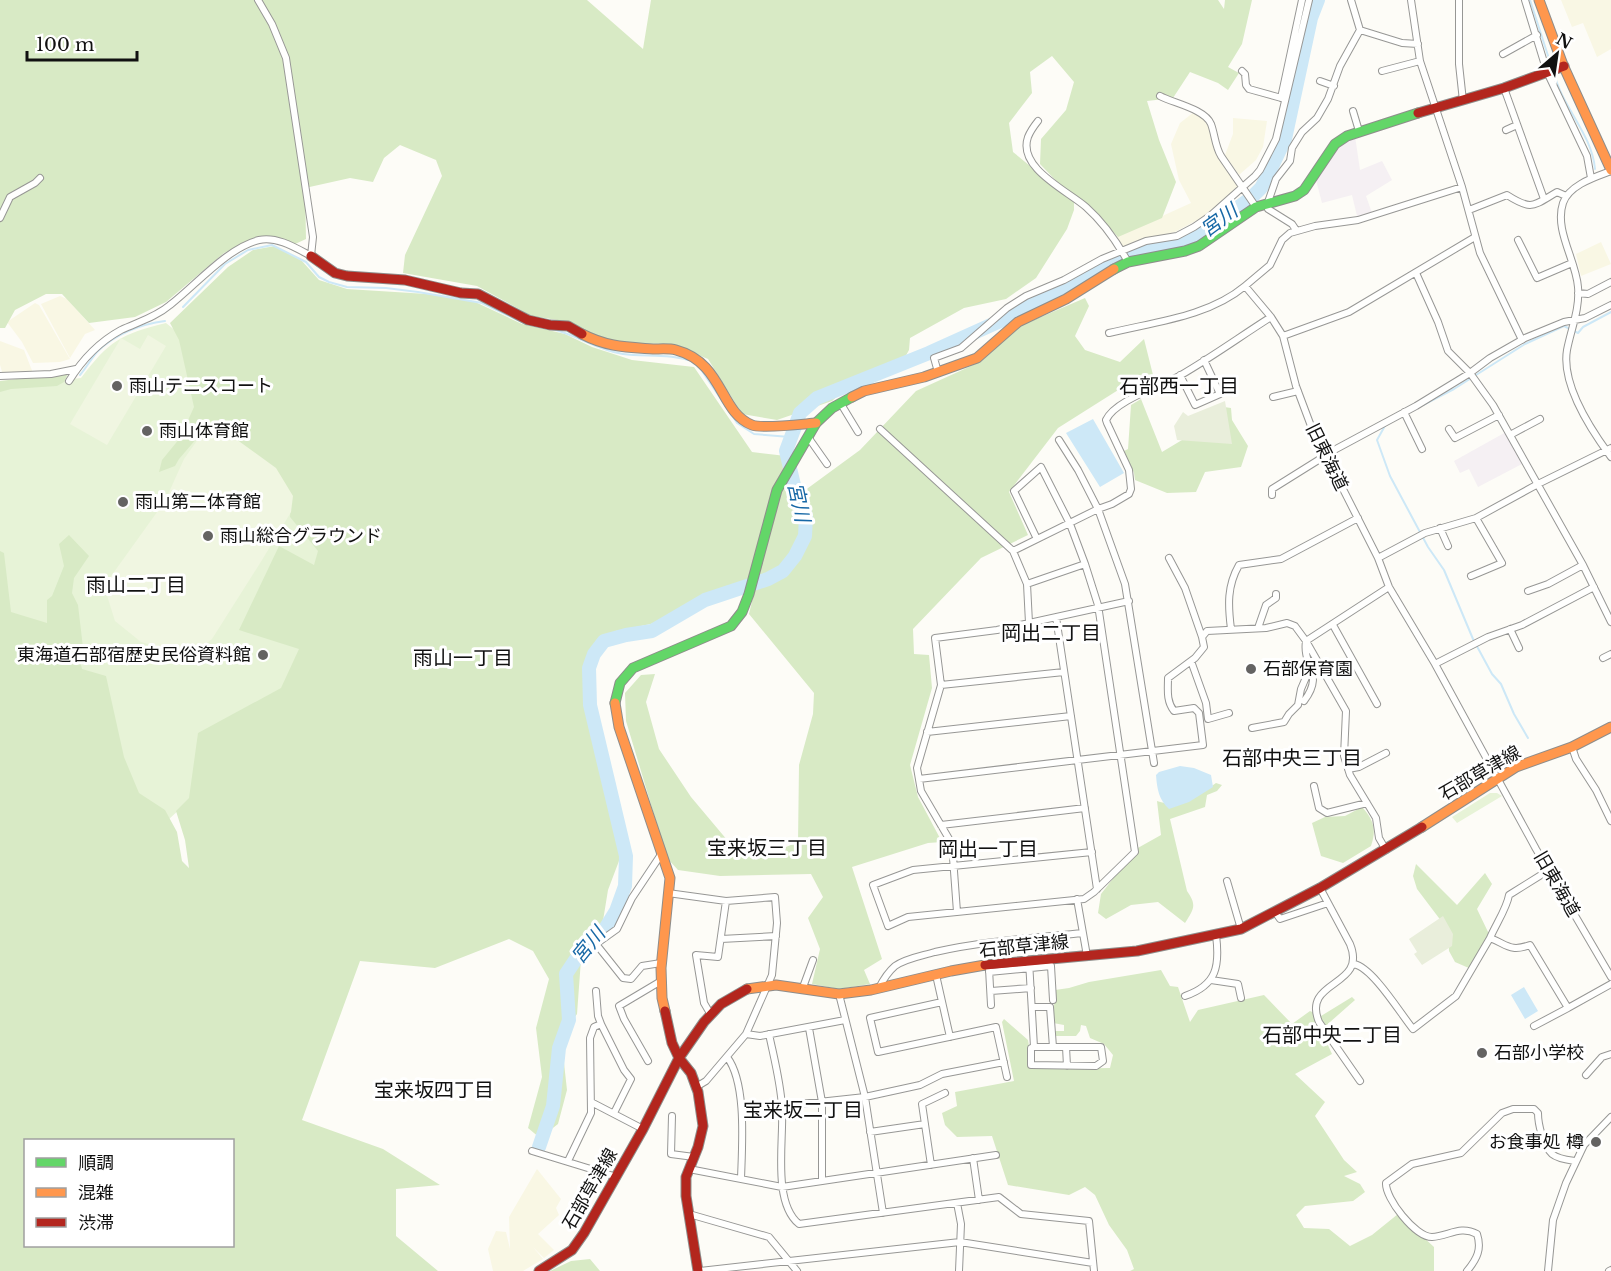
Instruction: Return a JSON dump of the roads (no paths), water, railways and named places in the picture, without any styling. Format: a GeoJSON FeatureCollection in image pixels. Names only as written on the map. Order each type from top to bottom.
{"type":"FeatureCollection","features":[{"type":"Feature","properties":{"kind":"street"},"geometry":{"type":"LineString","coordinates":[[258,0],[272,24],[288,71],[313,237],[311,256]]}},
{"type":"Feature","properties":{"kind":"street"},"geometry":{"type":"LineString","coordinates":[[937,371],[934,360],[961,348],[1007,308],[1026,296],[1122,251],[1146,242],[1177,236],[1210,216],[1244,188],[1260,170],[1276,139],[1302,0]]}},
{"type":"Feature","properties":{"kind":"street"},"geometry":{"type":"LineString","coordinates":[[1283,98],[1310,0]]}},
{"type":"Feature","properties":{"kind":"street"},"geometry":{"type":"LineString","coordinates":[[1296,230],[1292,224],[1268,209],[1268,205],[1276,179],[1290,161],[1292,148],[1302,132],[1317,118],[1329,99],[1340,66],[1360,30],[1351,0]]}},
{"type":"Feature","properties":{"kind":"street"},"geometry":{"type":"LineString","coordinates":[[1411,0],[1420,61],[1462,187],[1480,253],[1522,340]]}},
{"type":"Feature","properties":{"kind":"street"},"geometry":{"type":"LineString","coordinates":[[1459,0],[1459,64],[1463,100]]}},
{"type":"Feature","properties":{"kind":"street"},"geometry":{"type":"LineString","coordinates":[[1525,0],[1546,72],[1587,156],[1591,178]]}},
{"type":"Feature","properties":{"kind":"street"},"geometry":{"type":"LineString","coordinates":[[1539,0],[1564,66],[1611,170],[1591,178],[1566,196],[1560,217],[1578,286],[1575,319],[1567,352],[1567,373],[1583,414],[1609,449],[1611,457]]}},
{"type":"Feature","properties":{"kind":"street"},"geometry":{"type":"LineString","coordinates":[[1360,30],[1402,43],[1418,44]]}},
{"type":"Feature","properties":{"kind":"street"},"geometry":{"type":"LineString","coordinates":[[1503,54],[1537,35]]}},
{"type":"Feature","properties":{"kind":"street"},"geometry":{"type":"LineString","coordinates":[[1382,71],[1420,61]]}},
{"type":"Feature","properties":{"kind":"street"},"geometry":{"type":"LineString","coordinates":[[1093,1263],[960,1242],[699,1271],[685,1190],[686,1177],[702,1126],[696,1087],[672,1043],[662,998],[661,963],[670,878],[619,727],[615,704],[620,683],[633,668],[731,626],[742,612],[749,594],[777,490],[816,423],[841,404],[864,391],[977,358],[1018,322],[1066,299],[1110,271],[1128,262],[1199,246],[1254,204],[1268,205],[1295,196],[1304,190],[1335,144],[1359,131],[1504,88],[1564,66]]}},
{"type":"Feature","properties":{"kind":"street"},"geometry":{"type":"LineString","coordinates":[[1242,71],[1249,90],[1283,98]]}},
{"type":"Feature","properties":{"kind":"street"},"geometry":{"type":"LineString","coordinates":[[1320,81],[1334,86]]}},
{"type":"Feature","properties":{"kind":"street"},"geometry":{"type":"LineString","coordinates":[[1504,88],[1544,199]]}},
{"type":"Feature","properties":{"kind":"street"},"geometry":{"type":"LineString","coordinates":[[1160,96],[1180,106],[1195,109],[1206,117],[1210,122],[1217,150],[1254,204]]}},
{"type":"Feature","properties":{"kind":"street"},"geometry":{"type":"LineString","coordinates":[[1353,111],[1359,131]]}},
{"type":"Feature","properties":{"kind":"street"},"geometry":{"type":"LineString","coordinates":[[1038,122],[1027,138],[1027,153],[1035,166],[1051,182],[1085,206],[1103,225],[1128,262]]}},
{"type":"Feature","properties":{"kind":"street"},"geometry":{"type":"LineString","coordinates":[[1506,129],[1517,125]]}},
{"type":"Feature","properties":{"kind":"street"},"geometry":{"type":"LineString","coordinates":[[0,218],[10,197],[40,178]]}},
{"type":"Feature","properties":{"kind":"street"},"geometry":{"type":"LineString","coordinates":[[1109,333],[1197,312],[1232,297],[1270,265],[1282,240],[1296,230],[1358,220],[1462,187]]}},
{"type":"Feature","properties":{"kind":"street"},"geometry":{"type":"LineString","coordinates":[[1469,210],[1507,195],[1529,206],[1557,192],[1566,196]]}},
{"type":"Feature","properties":{"kind":"street"},"geometry":{"type":"LineString","coordinates":[[1283,336],[1349,312],[1475,237]]}},
{"type":"Feature","properties":{"kind":"street"},"geometry":{"type":"LineString","coordinates":[[69,381],[77,369],[105,340],[162,311],[225,259],[259,240],[278,241],[311,256],[335,273],[405,280],[461,293],[478,294],[528,320],[568,326],[598,342],[613,346],[675,350],[698,359],[711,372],[738,417],[754,426],[816,423]]}},
{"type":"Feature","properties":{"kind":"street"},"geometry":{"type":"LineString","coordinates":[[1518,240],[1537,278],[1572,264]]}},
{"type":"Feature","properties":{"kind":"street"},"geometry":{"type":"LineString","coordinates":[[1416,273],[1448,351],[1470,373],[1499,415],[1583,565],[1611,622]]}},
{"type":"Feature","properties":{"kind":"street"},"geometry":{"type":"LineString","coordinates":[[1578,293],[1588,294],[1611,282]]}},
{"type":"Feature","properties":{"kind":"street","name":"旧東海道"},"geometry":{"type":"LineString","coordinates":[[1245,286],[1271,317],[1283,336],[1298,391],[1325,456],[1378,558],[1389,587],[1435,664],[1611,977]]}},
{"type":"Feature","properties":{"kind":"street"},"geometry":{"type":"LineString","coordinates":[[1272,495],[1272,489],[1325,456],[1404,412],[1522,340],[1575,319],[1585,318],[1611,305]]}},
{"type":"Feature","properties":{"kind":"street"},"geometry":{"type":"LineString","coordinates":[[1013,550],[1129,495],[1131,489],[1129,470],[1107,423],[1107,416],[1135,396],[1180,375],[1271,317]]}},
{"type":"Feature","properties":{"kind":"street"},"geometry":{"type":"LineString","coordinates":[[1180,375],[1195,405],[1220,394],[1204,360]]}},
{"type":"Feature","properties":{"kind":"street"},"geometry":{"type":"LineString","coordinates":[[0,376],[51,374],[77,369]]}},
{"type":"Feature","properties":{"kind":"street"},"geometry":{"type":"LineString","coordinates":[[1273,397],[1298,391]]}},
{"type":"Feature","properties":{"kind":"street"},"geometry":{"type":"LineString","coordinates":[[841,404],[858,432]]}},
{"type":"Feature","properties":{"kind":"street"},"geometry":{"type":"LineString","coordinates":[[1404,412],[1422,449]]}},
{"type":"Feature","properties":{"kind":"street"},"geometry":{"type":"LineString","coordinates":[[1449,429],[1455,438],[1499,415]]}},
{"type":"Feature","properties":{"kind":"street"},"geometry":{"type":"LineString","coordinates":[[1510,435],[1540,419]]}},
{"type":"Feature","properties":{"kind":"street"},"geometry":{"type":"LineString","coordinates":[[880,429],[1013,550],[1027,584],[1029,623]]}},
{"type":"Feature","properties":{"kind":"street"},"geometry":{"type":"LineString","coordinates":[[808,437],[827,464]]}},
{"type":"Feature","properties":{"kind":"street"},"geometry":{"type":"LineString","coordinates":[[1059,440],[1098,509],[1117,560],[1129,601],[1154,763]]}},
{"type":"Feature","properties":{"kind":"street"},"geometry":{"type":"LineString","coordinates":[[1378,558],[1425,532],[1476,518],[1609,449]]}},
{"type":"Feature","properties":{"kind":"street"},"geometry":{"type":"LineString","coordinates":[[1037,538],[1014,491],[1041,467],[1069,523],[1099,607],[1135,852],[1084,899],[908,917],[888,926],[873,885],[913,870],[1092,852]]}},
{"type":"Feature","properties":{"kind":"street"},"geometry":{"type":"LineString","coordinates":[[1232,629],[1228,593],[1232,577],[1239,565],[1281,559],[1358,518]]}},
{"type":"Feature","properties":{"kind":"street"},"geometry":{"type":"LineString","coordinates":[[1471,576],[1502,563],[1476,518]]}},
{"type":"Feature","properties":{"kind":"street"},"geometry":{"type":"LineString","coordinates":[[1440,528],[1448,546]]}},
{"type":"Feature","properties":{"kind":"street"},"geometry":{"type":"LineString","coordinates":[[919,779],[1203,745],[1199,713],[1194,708],[1174,711],[1170,706],[1168,678],[1191,661],[1204,647],[1185,588],[1169,558]]}},
{"type":"Feature","properties":{"kind":"street"},"geometry":{"type":"LineString","coordinates":[[1027,584],[1085,564]]}},
{"type":"Feature","properties":{"kind":"street"},"geometry":{"type":"LineString","coordinates":[[1528,591],[1548,584],[1583,565]]}},
{"type":"Feature","properties":{"kind":"street"},"geometry":{"type":"LineString","coordinates":[[1304,700],[1313,684],[1314,675],[1305,647],[1306,641],[1389,587]]}},
{"type":"Feature","properties":{"kind":"street"},"geometry":{"type":"LineString","coordinates":[[1435,664],[1594,587]]}},
{"type":"Feature","properties":{"kind":"street"},"geometry":{"type":"LineString","coordinates":[[1258,628],[1266,605],[1276,598],[1276,594]]}},
{"type":"Feature","properties":{"kind":"street"},"geometry":{"type":"LineString","coordinates":[[957,912],[952,844],[921,790],[917,768],[940,685],[935,638],[997,630],[1129,601]]}},
{"type":"Feature","properties":{"kind":"street"},"geometry":{"type":"LineString","coordinates":[[1056,617],[1097,889]]}},
{"type":"Feature","properties":{"kind":"street"},"geometry":{"type":"LineString","coordinates":[[1202,637],[1207,631],[1258,628],[1287,623],[1295,626],[1346,711],[1344,756],[1348,769],[1376,818],[1379,838],[1386,850]]}},
{"type":"Feature","properties":{"kind":"street"},"geometry":{"type":"LineString","coordinates":[[1333,625],[1377,704]]}},
{"type":"Feature","properties":{"kind":"street"},"geometry":{"type":"LineString","coordinates":[[1510,629],[1519,648]]}},
{"type":"Feature","properties":{"kind":"street"},"geometry":{"type":"LineString","coordinates":[[1603,658],[1611,654]]}},
{"type":"Feature","properties":{"kind":"street"},"geometry":{"type":"LineString","coordinates":[[1191,661],[1206,703],[1208,719],[1229,713]]}},
{"type":"Feature","properties":{"kind":"street"},"geometry":{"type":"LineString","coordinates":[[1252,728],[1284,722],[1298,705],[1301,689],[1310,668]]}},
{"type":"Feature","properties":{"kind":"street"},"geometry":{"type":"LineString","coordinates":[[940,685],[1064,672]]}},
{"type":"Feature","properties":{"kind":"street"},"geometry":{"type":"LineString","coordinates":[[927,732],[1071,716]]}},
{"type":"Feature","properties":{"kind":"street","name":"石部草津線"},"geometry":{"type":"LineString","coordinates":[[539,1271],[560,1260],[572,1250],[617,1177],[680,1058],[711,1015],[733,996],[748,988],[768,985],[839,994],[879,989],[936,975],[1137,951],[1241,929],[1386,850],[1516,767],[1572,747],[1611,727]]}},
{"type":"Feature","properties":{"kind":"street"},"geometry":{"type":"LineString","coordinates":[[1572,747],[1576,759],[1596,790],[1611,821]]}},
{"type":"Feature","properties":{"kind":"street"},"geometry":{"type":"LineString","coordinates":[[1348,769],[1359,767],[1386,753]]}},
{"type":"Feature","properties":{"kind":"street"},"geometry":{"type":"LineString","coordinates":[[1314,786],[1319,808],[1328,813],[1367,802]]}},
{"type":"Feature","properties":{"kind":"street"},"geometry":{"type":"LineString","coordinates":[[941,825],[1085,808]]}},
{"type":"Feature","properties":{"kind":"street"},"geometry":{"type":"LineString","coordinates":[[661,963],[642,966],[631,979],[623,978],[596,944],[617,929],[632,898],[662,853]]}},
{"type":"Feature","properties":{"kind":"street"},"geometry":{"type":"LineString","coordinates":[[1354,964],[1361,965],[1374,976],[1413,1029],[1455,996],[1507,907],[1509,896],[1549,870]]}},
{"type":"Feature","properties":{"kind":"street"},"geometry":{"type":"LineString","coordinates":[[1227,881],[1241,929]]}},
{"type":"Feature","properties":{"kind":"street"},"geometry":{"type":"LineString","coordinates":[[1320,888],[1350,944],[1354,953],[1354,964],[1342,978],[1318,998],[1315,1012],[1319,1022],[1360,1082]]}},
{"type":"Feature","properties":{"kind":"street"},"geometry":{"type":"LineString","coordinates":[[668,893],[726,901],[775,897],[776,936],[772,975],[768,985],[746,1034],[706,1081],[696,1087]]}},
{"type":"Feature","properties":{"kind":"street"},"geometry":{"type":"LineString","coordinates":[[1077,900],[1088,956]]}},
{"type":"Feature","properties":{"kind":"street"},"geometry":{"type":"LineString","coordinates":[[711,1015],[704,1003],[696,955],[718,957],[726,901]]}},
{"type":"Feature","properties":{"kind":"street"},"geometry":{"type":"LineString","coordinates":[[1275,912],[1280,919],[1328,903]]}},
{"type":"Feature","properties":{"kind":"street"},"geometry":{"type":"LineString","coordinates":[[879,989],[885,976],[896,966],[912,958],[949,949],[1010,940],[1083,933]]}},
{"type":"Feature","properties":{"kind":"street"},"geometry":{"type":"LineString","coordinates":[[1185,996],[1201,990],[1212,980],[1217,947],[1216,935]]}},
{"type":"Feature","properties":{"kind":"street"},"geometry":{"type":"LineString","coordinates":[[721,939],[776,936]]}},
{"type":"Feature","properties":{"kind":"street"},"geometry":{"type":"LineString","coordinates":[[1490,938],[1508,948],[1520,949],[1530,945],[1568,1008]]}},
{"type":"Feature","properties":{"kind":"street"},"geometry":{"type":"LineString","coordinates":[[802,990],[813,960]]}},
{"type":"Feature","properties":{"kind":"street"},"geometry":{"type":"LineString","coordinates":[[1034,1047],[1101,1047],[1103,1061],[1096,1066],[1031,1065],[1031,1048],[1034,1047],[1029,964],[1051,966],[1053,1000]]}},
{"type":"Feature","properties":{"kind":"street"},"geometry":{"type":"LineString","coordinates":[[989,968],[992,1005]]}},
{"type":"Feature","properties":{"kind":"street"},"geometry":{"type":"LineString","coordinates":[[936,975],[950,1037]]}},
{"type":"Feature","properties":{"kind":"street"},"geometry":{"type":"LineString","coordinates":[[1212,980],[1238,984],[1241,998]]}},
{"type":"Feature","properties":{"kind":"street"},"geometry":{"type":"LineString","coordinates":[[648,1061],[624,1019],[620,1006],[661,981]]}},
{"type":"Feature","properties":{"kind":"street"},"geometry":{"type":"LineString","coordinates":[[1533,1026],[1611,984]]}},
{"type":"Feature","properties":{"kind":"street"},"geometry":{"type":"LineString","coordinates":[[991,991],[1031,988]]}},
{"type":"Feature","properties":{"kind":"street"},"geometry":{"type":"LineString","coordinates":[[596,991],[601,1024],[624,1070],[632,1080],[614,1113]]}},
{"type":"Feature","properties":{"kind":"street"},"geometry":{"type":"LineString","coordinates":[[839,994],[865,1097],[883,1214]]}},
{"type":"Feature","properties":{"kind":"street"},"geometry":{"type":"LineString","coordinates":[[942,1002],[870,1018],[878,1052],[996,1027],[1007,1077]]}},
{"type":"Feature","properties":{"kind":"street"},"geometry":{"type":"LineString","coordinates":[[1032,1007],[1050,1007],[1053,1047]]}},
{"type":"Feature","properties":{"kind":"street"},"geometry":{"type":"LineString","coordinates":[[746,1034],[760,1036],[845,1020]]}},
{"type":"Feature","properties":{"kind":"street"},"geometry":{"type":"LineString","coordinates":[[568,1161],[591,1113],[590,1038],[594,1027],[601,1024]]}},
{"type":"Feature","properties":{"kind":"street"},"geometry":{"type":"LineString","coordinates":[[809,1028],[822,1102],[822,1181]]}},
{"type":"Feature","properties":{"kind":"street"},"geometry":{"type":"LineString","coordinates":[[769,1034],[782,1106],[782,1187],[790,1216],[799,1224],[999,1197],[1021,1214],[1089,1221],[1094,1271]]}},
{"type":"Feature","properties":{"kind":"street"},"geometry":{"type":"LineString","coordinates":[[1066,1047],[1067,1066]]}},
{"type":"Feature","properties":{"kind":"street"},"geometry":{"type":"LineString","coordinates":[[1586,1075],[1602,1057],[1611,1054]]}},
{"type":"Feature","properties":{"kind":"street"},"geometry":{"type":"LineString","coordinates":[[727,1057],[734,1065],[742,1109],[741,1179]]}},
{"type":"Feature","properties":{"kind":"street"},"geometry":{"type":"LineString","coordinates":[[782,1106],[865,1097],[920,1084],[942,1074],[1004,1062]]}},
{"type":"Feature","properties":{"kind":"street"},"geometry":{"type":"LineString","coordinates":[[931,1165],[922,1104],[945,1093]]}},
{"type":"Feature","properties":{"kind":"street"},"geometry":{"type":"LineString","coordinates":[[591,1102],[643,1129]]}},
{"type":"Feature","properties":{"kind":"street"},"geometry":{"type":"LineString","coordinates":[[1467,1271],[1479,1254],[1480,1243],[1477,1234],[1467,1229],[1431,1237],[1424,1235],[1397,1209],[1386,1191],[1386,1183],[1412,1164],[1461,1153],[1502,1113],[1513,1109],[1534,1109],[1538,1113],[1538,1123],[1551,1152],[1575,1161]]}},
{"type":"Feature","properties":{"kind":"street"},"geometry":{"type":"LineString","coordinates":[[672,1116],[671,1154],[694,1157]]}},
{"type":"Feature","properties":{"kind":"street"},"geometry":{"type":"LineString","coordinates":[[1548,1271],[1553,1220],[1575,1161],[1584,1145],[1611,1117]]}},
{"type":"Feature","properties":{"kind":"street"},"geometry":{"type":"LineString","coordinates":[[870,1132],[925,1124]]}},
{"type":"Feature","properties":{"kind":"street"},"geometry":{"type":"LineString","coordinates":[[532,1151],[617,1177]]}},
{"type":"Feature","properties":{"kind":"street"},"geometry":{"type":"LineString","coordinates":[[689,1169],[782,1187],[996,1155]]}},
{"type":"Feature","properties":{"kind":"street"},"geometry":{"type":"LineString","coordinates":[[973,1158],[979,1200]]}},
{"type":"Feature","properties":{"kind":"street"},"geometry":{"type":"LineString","coordinates":[[957,1203],[961,1224],[959,1271]]}},
{"type":"Feature","properties":{"kind":"street"},"geometry":{"type":"LineString","coordinates":[[689,1214],[769,1237],[797,1271]]}},
{"type":"Feature","properties":{"kind":"water"},"geometry":{"type":"Polygon","coordinates":[[[1093,419],[1124,473],[1100,487],[1066,433],[1093,419]]]}},
{"type":"Feature","properties":{"kind":"water"},"geometry":{"type":"Polygon","coordinates":[[[1180,766],[1194,768],[1211,775],[1213,787],[1189,802],[1169,809],[1159,794],[1156,775],[1180,766]]]}},
{"type":"Feature","properties":{"kind":"water"},"geometry":{"type":"Polygon","coordinates":[[[1524,987],[1538,1011],[1525,1019],[1511,995],[1524,987]]]}},
{"type":"Feature","properties":{"kind":"waterway","name":"宮川"},"geometry":{"type":"LineString","coordinates":[[539,1147],[553,1106],[559,1048],[569,1020],[566,974],[580,953],[600,937],[616,911],[625,886],[626,856],[590,705],[589,668],[594,654],[604,641],[652,631],[705,600],[768,579],[783,571],[795,556],[805,536],[806,516],[794,485],[786,451],[800,413],[817,398],[929,353],[1000,321],[1121,259],[1198,237],[1252,197],[1261,188],[1285,139],[1311,18],[1318,0]]}},
{"type":"Feature","properties":{"kind":"waterway"},"geometry":{"type":"LineString","coordinates":[[1530,0],[1552,68]]}},
{"type":"Feature","properties":{"kind":"waterway"},"geometry":{"type":"LineString","coordinates":[[1554,73],[1563,97],[1583,132],[1593,156],[1595,169]]}},
{"type":"Feature","properties":{"kind":"waterway"},"geometry":{"type":"LineString","coordinates":[[183,307],[225,264],[248,250],[272,245],[306,262],[319,277],[329,282],[347,287],[386,288],[482,303],[526,324]]}},
{"type":"Feature","properties":{"kind":"waterway"},"geometry":{"type":"LineString","coordinates":[[1423,405],[1454,389],[1525,344],[1564,326],[1578,333],[1583,327],[1611,312]]}},
{"type":"Feature","properties":{"kind":"waterway"},"geometry":{"type":"LineString","coordinates":[[80,375],[97,352],[112,340],[138,327],[165,321]]}},
{"type":"Feature","properties":{"kind":"waterway"},"geometry":{"type":"LineString","coordinates":[[552,329],[614,352],[688,360]]}},
{"type":"Feature","properties":{"kind":"waterway"},"geometry":{"type":"LineString","coordinates":[[700,368],[737,423],[754,434],[790,437]]}},
{"type":"Feature","properties":{"kind":"waterway"},"geometry":{"type":"LineString","coordinates":[[1386,424],[1377,440],[1390,476],[1428,547],[1444,570],[1473,639],[1492,674],[1501,684],[1528,738]]}},
{"type":"Feature","properties":{"kind":"place","name":"雨山テニスコート"},"geometry":{"type":"Point","coordinates":[117,386]}},
{"type":"Feature","properties":{"kind":"place","name":"雨山体育館"},"geometry":{"type":"Point","coordinates":[147,431]}},
{"type":"Feature","properties":{"kind":"place","name":"雨山第二体育館"},"geometry":{"type":"Point","coordinates":[123,502]}},
{"type":"Feature","properties":{"kind":"place","name":"雨山総合グラウンド"},"geometry":{"type":"Point","coordinates":[208,536]}},
{"type":"Feature","properties":{"kind":"place","name":"東海道石部宿歴史民俗資料館"},"geometry":{"type":"Point","coordinates":[263,655]}},
{"type":"Feature","properties":{"kind":"place","name":"石部保育園"},"geometry":{"type":"Point","coordinates":[1251,669]}},
{"type":"Feature","properties":{"kind":"place","name":"石部小学校"},"geometry":{"type":"Point","coordinates":[1482,1053]}},
{"type":"Feature","properties":{"kind":"place","name":"お食事処 樽"},"geometry":{"type":"Point","coordinates":[1596,1142]}},
{"type":"Feature","properties":{"kind":"district","name":"石部西一丁目"},"geometry":{"type":"Point","coordinates":[1179,386]}},
{"type":"Feature","properties":{"kind":"district","name":"雨山二丁目"},"geometry":{"type":"Point","coordinates":[136,585]}},
{"type":"Feature","properties":{"kind":"district","name":"岡出二丁目"},"geometry":{"type":"Point","coordinates":[1051,633]}},
{"type":"Feature","properties":{"kind":"district","name":"雨山一丁目"},"geometry":{"type":"Point","coordinates":[463,658]}},
{"type":"Feature","properties":{"kind":"district","name":"石部中央三丁目"},"geometry":{"type":"Point","coordinates":[1292,758]}},
{"type":"Feature","properties":{"kind":"district","name":"宝来坂三丁目"},"geometry":{"type":"Point","coordinates":[767,848]}},
{"type":"Feature","properties":{"kind":"district","name":"岡出一丁目"},"geometry":{"type":"Point","coordinates":[988,849]}},
{"type":"Feature","properties":{"kind":"district","name":"石部中央二丁目"},"geometry":{"type":"Point","coordinates":[1332,1035]}},
{"type":"Feature","properties":{"kind":"district","name":"宝来坂四丁目"},"geometry":{"type":"Point","coordinates":[434,1090]}},
{"type":"Feature","properties":{"kind":"district","name":"宝来坂二丁目"},"geometry":{"type":"Point","coordinates":[803,1110]}}]}
